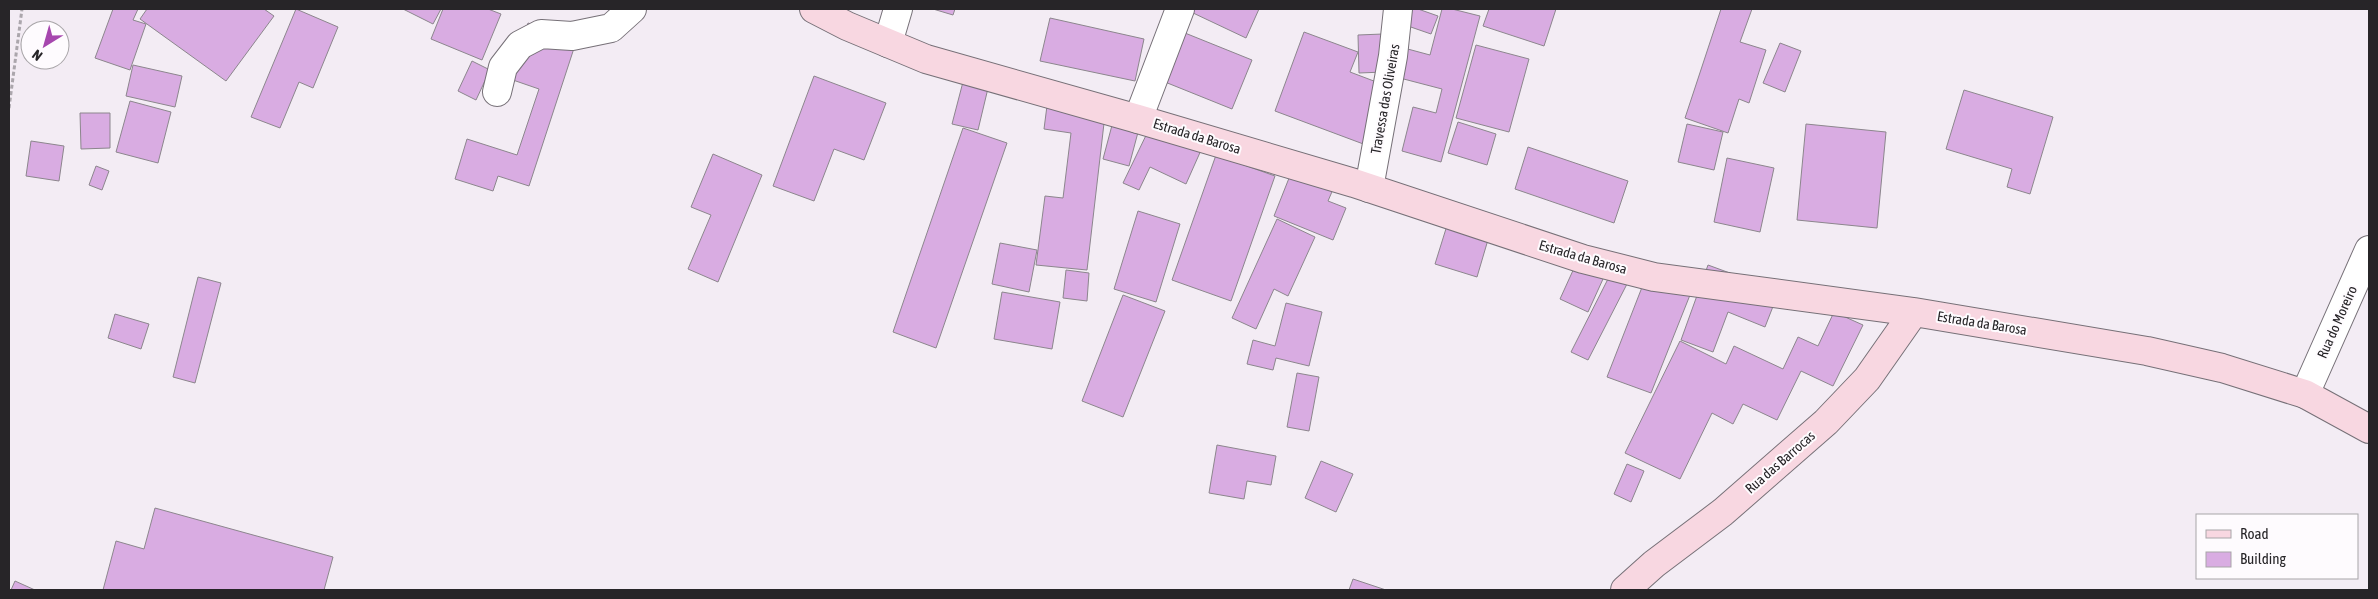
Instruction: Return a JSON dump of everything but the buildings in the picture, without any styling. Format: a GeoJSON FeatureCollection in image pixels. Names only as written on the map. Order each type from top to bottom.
{"type":"FeatureCollection","features":[{"type":"Feature","properties":{"kind":"street"},"geometry":{"type":"LineString","coordinates":[[497,92],[503,67],[520,45],[541,34],[572,36],[611,28],[632,9]]}},
{"type":"Feature","properties":{"kind":"street","name":"Estrada da Barosa"},"geometry":{"type":"LineString","coordinates":[[814,9],[847,26],[926,59],[1138,118],[1369,188],[1583,259],[1654,276],[1914,312],[2147,351],[2222,368],[2305,394],[2369,429]]}},
{"type":"Feature","properties":{"kind":"street"},"geometry":{"type":"LineString","coordinates":[[888,42],[898,9]]}},
{"type":"Feature","properties":{"kind":"street"},"geometry":{"type":"LineString","coordinates":[[1138,118],[1180,9]]}},
{"type":"Feature","properties":{"kind":"street","name":"Travessa das Oliveiras"},"geometry":{"type":"LineString","coordinates":[[1369,188],[1394,56],[1398,9]]}},
{"type":"Feature","properties":{"kind":"street","name":"Rua do Moreiro"},"geometry":{"type":"LineString","coordinates":[[2305,394],[2369,250]]}},
{"type":"Feature","properties":{"kind":"street","name":"Rua das Barrocas"},"geometry":{"type":"LineString","coordinates":[[1625,590],[1654,564],[1723,512],[1826,422],[1867,379],[1914,312]]}},
{"type":"Feature","properties":{"kind":"path"},"geometry":{"type":"LineString","coordinates":[[9,108],[22,9]]}}]}
